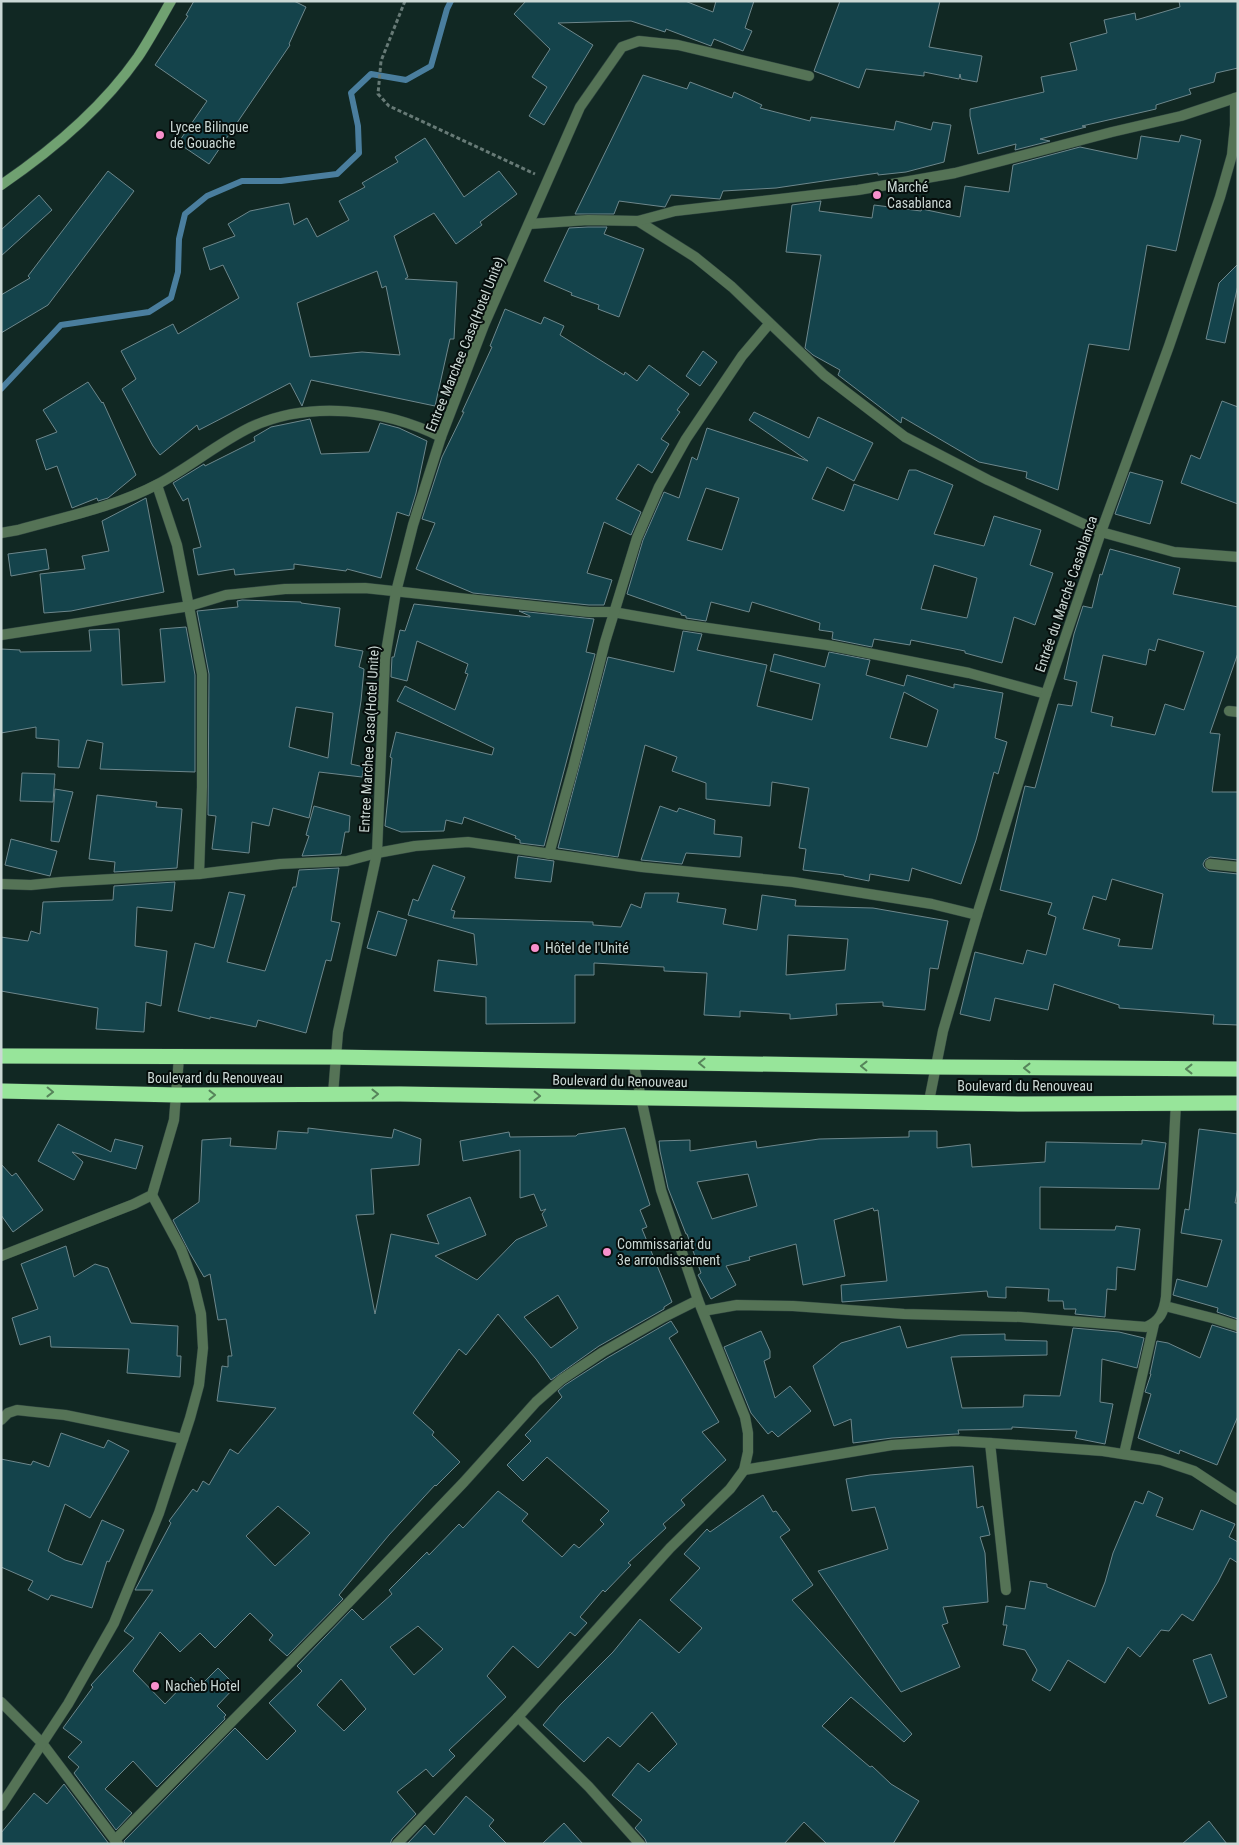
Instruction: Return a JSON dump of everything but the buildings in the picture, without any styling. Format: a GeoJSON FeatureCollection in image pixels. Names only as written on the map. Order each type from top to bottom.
{"type":"FeatureCollection","features":[{"type":"Feature","properties":{"kind":"highway","name":"Boulevard du Renouveau"},"geometry":{"type":"LineString","coordinates":[[1,1056],[335,1057],[936,1067],[1238,1069]]}},
{"type":"Feature","properties":{"kind":"highway","name":"Boulevard du Renouveau"},"geometry":{"type":"LineString","coordinates":[[1,1091],[178,1095],[333,1094],[1023,1104],[1238,1103]]}},
{"type":"Feature","properties":{"kind":"street"},"geometry":{"type":"LineString","coordinates":[[1,185],[28,167],[68,134],[116,84],[137,58],[171,1]]}},
{"type":"Feature","properties":{"kind":"street","name":"Entree Marchee Casa(Hotel Unite)"},"geometry":{"type":"LineString","coordinates":[[333,1094],[338,1032],[377,853],[385,658],[396,592],[413,525],[441,437],[484,325],[580,108],[622,48],[639,41],[678,45],[809,76]]}},
{"type":"Feature","properties":{"kind":"street"},"geometry":{"type":"LineString","coordinates":[[528,224],[588,220],[638,221],[675,211],[858,190],[954,173],[1181,116],[1236,98]]}},
{"type":"Feature","properties":{"kind":"street","name":"Entrée du Marché Casablanca"},"geometry":{"type":"LineString","coordinates":[[929,1102],[942,1031],[976,915],[1046,694],[1101,532],[1170,346],[1220,198],[1232,155],[1236,98]]}},
{"type":"Feature","properties":{"kind":"street"},"geometry":{"type":"LineString","coordinates":[[638,221],[695,257],[732,287],[824,375],[905,438],[988,480],[1101,532],[1174,552],[1238,557]]}},
{"type":"Feature","properties":{"kind":"street"},"geometry":{"type":"LineString","coordinates":[[548,854],[613,612],[637,538],[659,486],[686,439],[742,356],[769,324]]}},
{"type":"Feature","properties":{"kind":"street"},"geometry":{"type":"LineString","coordinates":[[1,533],[116,503],[157,485],[252,427],[295,414],[341,410],[369,414],[414,425],[441,437]]}},
{"type":"Feature","properties":{"kind":"street"},"geometry":{"type":"LineString","coordinates":[[157,485],[178,545],[202,674],[200,874]]}},
{"type":"Feature","properties":{"kind":"street"},"geometry":{"type":"LineString","coordinates":[[1,636],[190,606],[226,594],[285,589],[365,588],[589,612],[613,612],[687,625],[827,645],[969,672],[1046,694]]}},
{"type":"Feature","properties":{"kind":"street"},"geometry":{"type":"LineString","coordinates":[[1,884],[31,885],[200,874],[280,864],[348,861],[415,846],[468,842],[642,867],[793,882],[932,904],[976,915]]}},
{"type":"Feature","properties":{"kind":"street"},"geometry":{"type":"LineString","coordinates":[[1210,864],[1238,867]]}},
{"type":"Feature","properties":{"kind":"street"},"geometry":{"type":"LineString","coordinates":[[1,1806],[68,1704],[114,1623],[159,1513],[184,1439],[199,1385],[203,1348],[201,1314],[193,1281],[181,1249],[152,1195],[174,1120],[178,1095],[179,1057]]}},
{"type":"Feature","properties":{"kind":"street"},"geometry":{"type":"LineString","coordinates":[[397,1844],[518,1717],[670,1548],[730,1489],[744,1470],[748,1452],[748,1433],[745,1417],[698,1300],[661,1190],[633,1062]]}},
{"type":"Feature","properties":{"kind":"street"},"geometry":{"type":"LineString","coordinates":[[703,1311],[736,1304],[904,1314],[1021,1316],[1146,1327],[1154,1324],[1159,1320],[1165,1306],[1176,1102]]}},
{"type":"Feature","properties":{"kind":"street"},"geometry":{"type":"LineString","coordinates":[[1,1256],[134,1204],[152,1195]]}},
{"type":"Feature","properties":{"kind":"street"},"geometry":{"type":"LineString","coordinates":[[1,1702],[42,1743],[117,1842],[464,1482],[536,1402],[561,1380],[603,1352],[698,1300]]}},
{"type":"Feature","properties":{"kind":"street"},"geometry":{"type":"LineString","coordinates":[[1165,1306],[1238,1326]]}},
{"type":"Feature","properties":{"kind":"street"},"geometry":{"type":"LineString","coordinates":[[1124,1454],[1154,1324]]}},
{"type":"Feature","properties":{"kind":"street"},"geometry":{"type":"LineString","coordinates":[[1,1420],[8,1412],[17,1410],[65,1415],[184,1439]]}},
{"type":"Feature","properties":{"kind":"street"},"geometry":{"type":"LineString","coordinates":[[744,1470],[892,1445],[955,1441],[990,1443],[1103,1451],[1160,1460],[1194,1472],[1238,1500]]}},
{"type":"Feature","properties":{"kind":"street"},"geometry":{"type":"LineString","coordinates":[[990,1443],[1006,1590]]}},
{"type":"Feature","properties":{"kind":"street"},"geometry":{"type":"LineString","coordinates":[[518,1717],[590,1787],[640,1844]]}},
{"type":"Feature","properties":{"kind":"path"},"geometry":{"type":"LineString","coordinates":[[405,1],[381,61],[378,94],[389,106],[548,180]]}},
{"type":"Feature","properties":{"kind":"waterway"},"geometry":{"type":"LineString","coordinates":[[1,389],[61,325],[149,312],[171,298],[178,272],[179,239],[185,214],[207,196],[242,181],[281,181],[337,174],[359,153],[358,126],[351,93],[371,74],[406,80],[431,66],[451,1]]}},
{"type":"Feature","properties":{"kind":"place","name":"Lycee Bilingue de Gouache"},"geometry":{"type":"Point","coordinates":[160,135]}},
{"type":"Feature","properties":{"kind":"place","name":"Marché Casablanca"},"geometry":{"type":"Point","coordinates":[877,195]}},
{"type":"Feature","properties":{"kind":"place","name":"Hôtel de l'Unité"},"geometry":{"type":"Point","coordinates":[535,948]}},
{"type":"Feature","properties":{"kind":"place","name":"Commissariat du 3e arrondissement"},"geometry":{"type":"Point","coordinates":[607,1252]}},
{"type":"Feature","properties":{"kind":"place","name":"Nacheb Hotel"},"geometry":{"type":"Point","coordinates":[155,1686]}}]}
